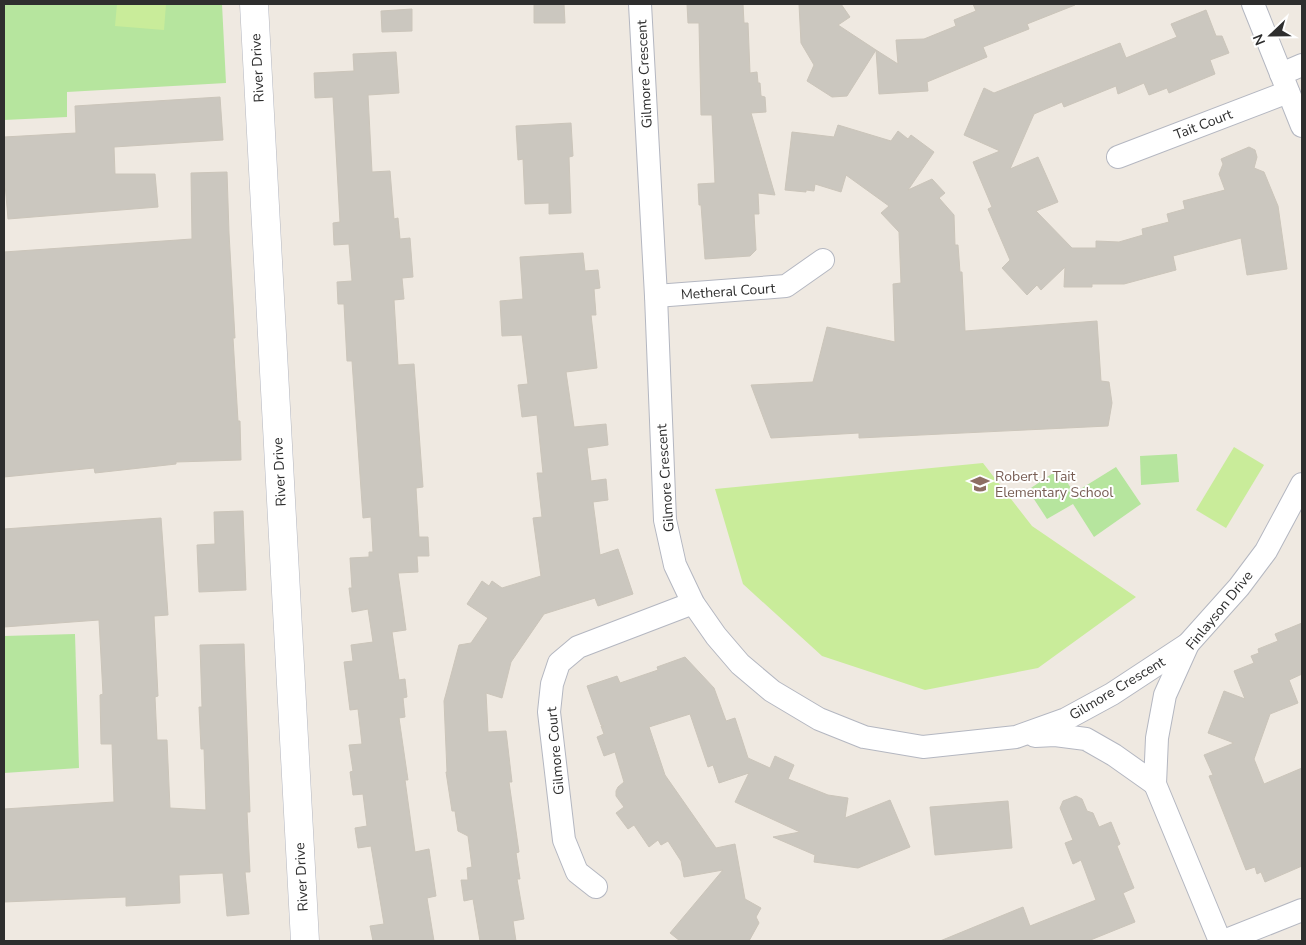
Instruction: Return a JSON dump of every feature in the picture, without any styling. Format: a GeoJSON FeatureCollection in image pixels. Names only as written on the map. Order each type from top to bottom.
{"type":"FeatureCollection","features":[{"type":"Feature","properties":{"kind":"street","name":"River Drive"},"geometry":{"type":"LineString","coordinates":[[254,4],[305,941]]}},
{"type":"Feature","properties":{"kind":"street","name":"Gilmore Crescent"},"geometry":{"type":"LineString","coordinates":[[640,4],[656,296],[665,520],[676,565],[693,603],[716,636],[740,664],[772,691],[819,719],[864,737],[923,746],[1054,734],[1086,739],[1114,755],[1155,784]]}},
{"type":"Feature","properties":{"kind":"street"},"geometry":{"type":"LineString","coordinates":[[1253,4],[1302,126]]}},
{"type":"Feature","properties":{"kind":"street","name":"Tait Court"},"geometry":{"type":"LineString","coordinates":[[1118,157],[1284,83],[1302,65]]}},
{"type":"Feature","properties":{"kind":"street","name":"Metheral Court"},"geometry":{"type":"LineString","coordinates":[[656,296],[786,286],[822,260]]}},
{"type":"Feature","properties":{"kind":"street","name":"Finlayson Drive"},"geometry":{"type":"LineString","coordinates":[[1220,941],[1155,784],[1157,738],[1165,695],[1188,644],[1239,587],[1266,551],[1302,484]]}},
{"type":"Feature","properties":{"kind":"street","name":"Gilmore Court"},"geometry":{"type":"LineString","coordinates":[[596,887],[577,872],[564,840],[549,712],[554,677],[559,663],[578,647],[693,603]]}},
{"type":"Feature","properties":{"kind":"street","name":"Gilmore Crescent"},"geometry":{"type":"LineString","coordinates":[[1016,737],[1066,719],[1112,694],[1188,644]]}},
{"type":"Feature","properties":{"kind":"street"},"geometry":{"type":"LineString","coordinates":[[1224,941],[1302,910]]}},
{"type":"Feature","properties":{"kind":"green space"},"geometry":{"type":"Polygon","coordinates":[[[4,4],[222,4],[226,83],[67,92],[67,117],[4,120],[4,4]]]}},
{"type":"Feature","properties":{"kind":"green space"},"geometry":{"type":"Polygon","coordinates":[[[117,4],[166,4],[164,30],[115,26],[117,4]]]}},
{"type":"Feature","properties":{"kind":"green space"},"geometry":{"type":"Polygon","coordinates":[[[1234,447],[1264,465],[1226,528],[1196,510],[1234,447]]]}},
{"type":"Feature","properties":{"kind":"green space"},"geometry":{"type":"Polygon","coordinates":[[[1177,454],[1179,482],[1141,485],[1140,456],[1177,454]]]}},
{"type":"Feature","properties":{"kind":"green space"},"geometry":{"type":"Polygon","coordinates":[[[983,463],[1032,526],[1136,597],[1038,668],[925,690],[822,656],[743,584],[715,489],[983,463]]]}},
{"type":"Feature","properties":{"kind":"green space"},"geometry":{"type":"Polygon","coordinates":[[[1116,467],[1141,504],[1094,537],[1073,504],[1047,519],[1028,490],[1059,469],[1074,493],[1116,467]]]}},
{"type":"Feature","properties":{"kind":"green space"},"geometry":{"type":"Polygon","coordinates":[[[75,634],[79,768],[4,773],[4,636],[75,634]]]}},
{"type":"Feature","properties":{"kind":"building"},"geometry":{"type":"Polygon","coordinates":[[[534,4],[564,4],[565,23],[534,23],[534,4]]]}},
{"type":"Feature","properties":{"kind":"building"},"geometry":{"type":"Polygon","coordinates":[[[687,4],[743,4],[744,23],[748,23],[750,73],[757,72],[761,96],[765,97],[766,112],[751,113],[775,195],[758,193],[759,214],[754,214],[756,250],[750,256],[705,259],[698,184],[715,183],[712,115],[701,115],[699,23],[688,23],[687,4]]]}},
{"type":"Feature","properties":{"kind":"building"},"geometry":{"type":"Polygon","coordinates":[[[799,4],[841,4],[850,17],[838,25],[876,50],[847,96],[832,97],[807,81],[814,65],[801,43],[799,4]]]}},
{"type":"Feature","properties":{"kind":"building"},"geometry":{"type":"Polygon","coordinates":[[[973,4],[1075,5],[1027,24],[1029,29],[983,47],[987,57],[927,82],[928,91],[879,94],[876,50],[898,64],[896,40],[924,39],[956,26],[954,20],[976,11],[973,4]]]}},
{"type":"Feature","properties":{"kind":"building"},"geometry":{"type":"Polygon","coordinates":[[[412,9],[412,31],[382,32],[381,11],[412,9]]]}},
{"type":"Feature","properties":{"kind":"building"},"geometry":{"type":"Polygon","coordinates":[[[1206,10],[1216,36],[1222,36],[1229,53],[1210,60],[1215,74],[1169,93],[1167,88],[1149,95],[1144,83],[1118,94],[1116,86],[1064,107],[1062,102],[1034,114],[1010,169],[1038,157],[1058,202],[1036,211],[1072,248],[1096,248],[1096,241],[1119,242],[1143,235],[1142,229],[1169,222],[1167,214],[1185,209],[1183,201],[1225,190],[1219,174],[1223,164],[1221,159],[1249,147],[1255,150],[1257,157],[1254,168],[1264,172],[1278,206],[1287,269],[1247,275],[1241,238],[1173,256],[1176,270],[1124,284],[1092,284],[1092,287],[1064,287],[1065,267],[1041,290],[1037,285],[1027,295],[1002,268],[1010,260],[988,209],[992,207],[973,162],[1000,151],[964,135],[984,88],[994,93],[1120,43],[1126,58],[1177,37],[1171,24],[1206,10]]]}},
{"type":"Feature","properties":{"kind":"building"},"geometry":{"type":"Polygon","coordinates":[[[396,52],[399,93],[368,95],[372,172],[390,171],[394,219],[398,218],[400,239],[410,238],[413,277],[402,278],[404,299],[394,300],[398,365],[414,364],[423,487],[416,488],[419,537],[428,537],[429,556],[417,556],[418,572],[398,573],[406,630],[392,632],[399,680],[405,679],[407,697],[403,698],[405,717],[399,718],[408,780],[405,780],[415,852],[429,849],[436,896],[427,898],[434,941],[373,941],[370,926],[384,924],[371,846],[358,848],[355,828],[367,826],[363,794],[353,795],[350,772],[353,771],[349,745],[362,744],[358,709],[350,710],[344,662],[353,661],[351,645],[373,642],[368,609],[352,612],[349,588],[352,588],[350,558],[369,557],[369,552],[373,552],[371,517],[363,518],[352,361],[347,361],[344,304],[338,304],[337,282],[352,281],[349,244],[334,245],[333,223],[340,222],[333,97],[315,98],[314,73],[354,71],[353,54],[396,52]]]}},
{"type":"Feature","properties":{"kind":"building"},"geometry":{"type":"Polygon","coordinates":[[[220,97],[223,140],[114,147],[115,174],[155,174],[158,207],[8,219],[4,172],[4,137],[76,133],[75,106],[220,97]]]}},
{"type":"Feature","properties":{"kind":"building"},"geometry":{"type":"Polygon","coordinates":[[[571,123],[573,156],[569,157],[571,213],[549,214],[549,203],[525,204],[523,159],[518,160],[516,126],[571,123]]]}},
{"type":"Feature","properties":{"kind":"building"},"geometry":{"type":"Polygon","coordinates":[[[838,125],[891,141],[898,131],[908,139],[911,135],[934,152],[908,190],[932,179],[945,193],[939,198],[954,215],[955,245],[958,245],[960,272],[962,272],[965,331],[1097,321],[1101,381],[1109,382],[1112,403],[1108,426],[859,438],[859,433],[771,438],[751,385],[813,382],[827,327],[895,342],[893,284],[901,283],[899,232],[881,213],[889,206],[846,175],[841,192],[815,184],[814,191],[785,190],[792,132],[834,137],[838,125]]]}},
{"type":"Feature","properties":{"kind":"building"},"geometry":{"type":"Polygon","coordinates":[[[227,172],[235,338],[233,338],[238,421],[240,421],[241,460],[176,462],[176,464],[95,473],[94,468],[4,477],[4,252],[192,239],[191,173],[227,172]]]}},
{"type":"Feature","properties":{"kind":"building"},"geometry":{"type":"Polygon","coordinates":[[[583,253],[585,271],[598,270],[600,288],[594,289],[596,315],[591,315],[597,368],[566,372],[574,427],[606,424],[608,445],[587,448],[591,481],[606,479],[608,500],[593,502],[600,555],[618,549],[633,594],[598,606],[595,598],[544,614],[511,662],[502,698],[486,693],[488,732],[506,731],[512,782],[509,782],[519,852],[516,853],[520,879],[517,879],[524,919],[513,921],[516,941],[480,941],[473,899],[464,901],[461,880],[468,880],[467,868],[472,867],[468,836],[458,831],[455,811],[452,811],[446,772],[444,701],[459,645],[471,643],[488,618],[467,604],[482,581],[489,586],[492,581],[502,588],[541,576],[533,518],[542,517],[537,473],[543,473],[537,415],[522,417],[518,385],[528,384],[522,335],[502,336],[500,301],[523,299],[520,257],[583,253]]]}},
{"type":"Feature","properties":{"kind":"building"},"geometry":{"type":"Polygon","coordinates":[[[243,511],[246,590],[199,592],[197,545],[215,544],[214,512],[243,511]]]}},
{"type":"Feature","properties":{"kind":"building"},"geometry":{"type":"Polygon","coordinates":[[[161,518],[168,615],[154,616],[158,696],[155,697],[157,740],[167,740],[170,808],[206,810],[204,749],[201,749],[199,707],[202,707],[200,645],[244,644],[250,812],[247,812],[250,872],[245,872],[249,914],[227,916],[223,873],[179,875],[180,903],[126,906],[126,897],[4,902],[4,809],[114,802],[112,744],[101,744],[100,695],[103,694],[99,620],[4,627],[4,529],[161,518]]]}},
{"type":"Feature","properties":{"kind":"building"},"geometry":{"type":"Polygon","coordinates":[[[1302,623],[1302,674],[1289,680],[1298,703],[1270,714],[1254,759],[1264,784],[1302,768],[1302,866],[1265,882],[1261,872],[1257,874],[1255,867],[1246,870],[1209,776],[1213,775],[1204,755],[1234,743],[1208,733],[1224,691],[1245,699],[1234,671],[1254,663],[1251,656],[1259,653],[1258,649],[1278,641],[1275,634],[1302,623]]]}},
{"type":"Feature","properties":{"kind":"building"},"geometry":{"type":"Polygon","coordinates":[[[685,657],[714,688],[726,721],[735,718],[748,758],[770,768],[775,756],[794,765],[788,779],[828,795],[848,798],[845,818],[890,800],[910,847],[858,868],[814,862],[815,855],[773,837],[800,832],[735,802],[749,773],[719,783],[713,765],[708,767],[690,714],[649,727],[665,775],[716,848],[735,844],[745,899],[761,908],[756,917],[759,923],[749,941],[680,941],[670,933],[723,870],[684,877],[681,861],[668,841],[661,845],[658,840],[649,847],[634,825],[628,829],[616,813],[624,807],[616,796],[616,791],[624,782],[615,752],[604,756],[597,737],[604,734],[601,726],[604,726],[601,725],[587,686],[617,676],[620,683],[658,670],[657,667],[685,657]]]}},
{"type":"Feature","properties":{"kind":"building"},"geometry":{"type":"Polygon","coordinates":[[[1076,796],[1082,799],[1087,811],[1093,813],[1099,827],[1111,822],[1120,844],[1117,846],[1134,888],[1123,893],[1135,922],[1088,941],[940,941],[1023,907],[1030,926],[1096,900],[1081,860],[1073,864],[1065,843],[1073,840],[1060,808],[1063,801],[1076,796]]]}},
{"type":"Feature","properties":{"kind":"building"},"geometry":{"type":"Polygon","coordinates":[[[1008,801],[1012,848],[935,855],[930,807],[1008,801]]]}},
{"type":"Feature","properties":{"kind":"place","name":"Robert J. Tait Elementary School"},"geometry":{"type":"Point","coordinates":[980,484]}}]}
